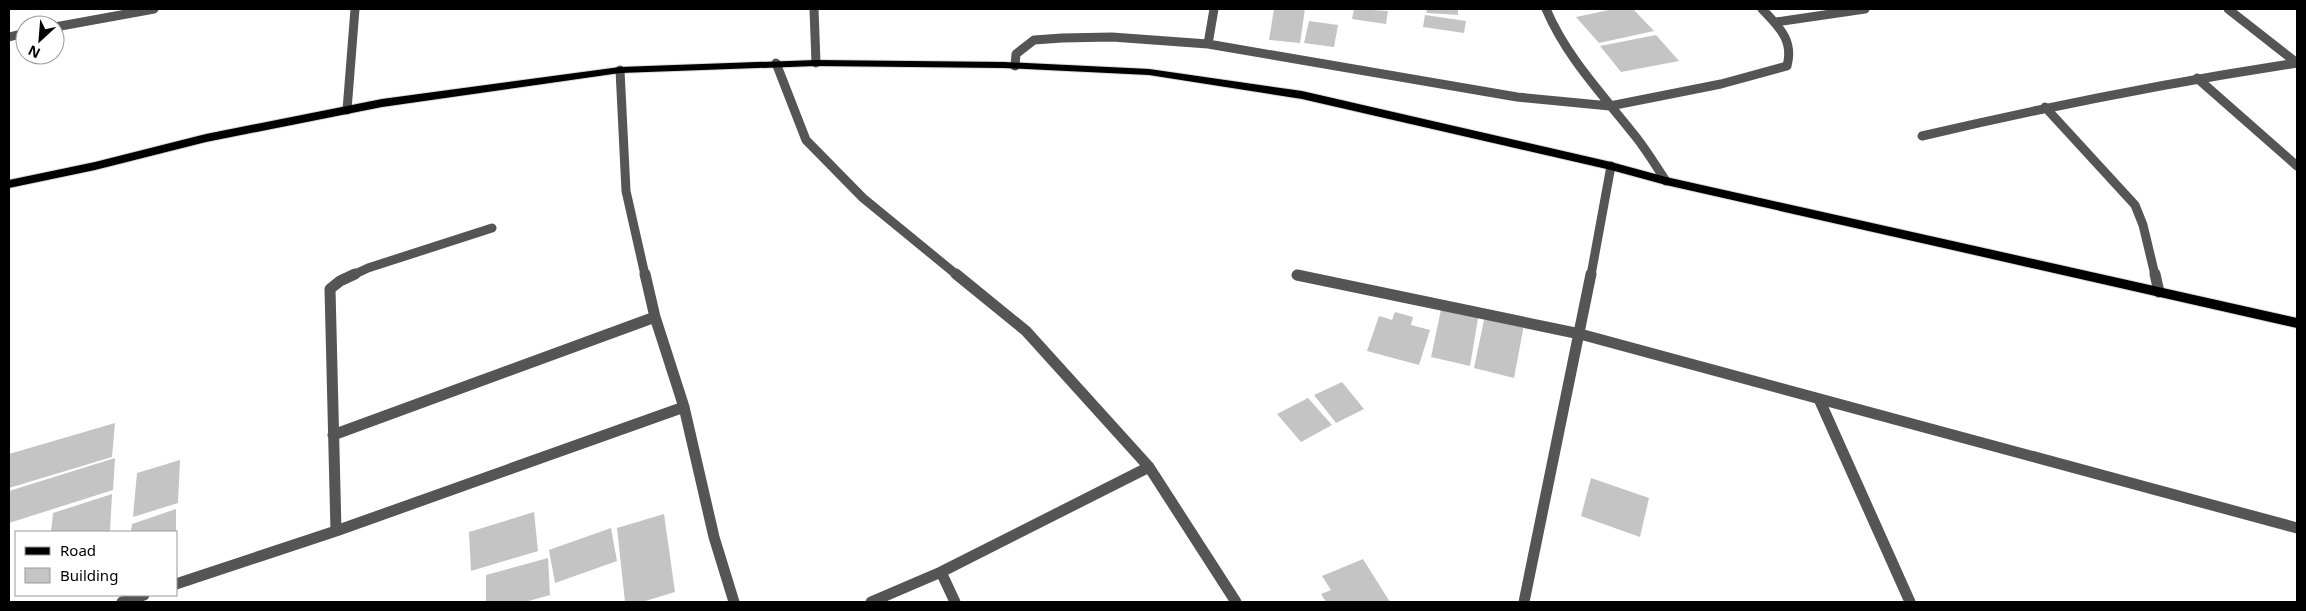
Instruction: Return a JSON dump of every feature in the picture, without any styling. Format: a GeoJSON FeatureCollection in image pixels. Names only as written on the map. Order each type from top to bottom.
{"type":"FeatureCollection","features":[{"type":"Feature","properties":{"kind":"main road"},"geometry":{"type":"LineString","coordinates":[[9,184],[95,166],[206,138],[347,110],[620,70],[816,62],[1015,66],[1149,72],[1302,95],[1611,166],[1666,181],[2297,323]]}},
{"type":"Feature","properties":{"kind":"street"},"geometry":{"type":"LineString","coordinates":[[65,25],[154,9]]}},
{"type":"Feature","properties":{"kind":"street"},"geometry":{"type":"LineString","coordinates":[[347,110],[355,9]]}},
{"type":"Feature","properties":{"kind":"street"},"geometry":{"type":"LineString","coordinates":[[814,9],[816,62]]}},
{"type":"Feature","properties":{"kind":"street"},"geometry":{"type":"LineString","coordinates":[[1208,44],[1214,9]]}},
{"type":"Feature","properties":{"kind":"street"},"geometry":{"type":"LineString","coordinates":[[1546,9],[1554,29],[1610,106],[1637,138],[1666,181]]}},
{"type":"Feature","properties":{"kind":"street"},"geometry":{"type":"LineString","coordinates":[[1015,66],[1016,54],[1034,40],[1112,37],[1208,44],[1517,97],[1610,106],[1721,84],[1786,66],[1790,58],[1787,35],[1762,9]]}},
{"type":"Feature","properties":{"kind":"street"},"geometry":{"type":"LineString","coordinates":[[1776,22],[1865,9]]}},
{"type":"Feature","properties":{"kind":"street"},"geometry":{"type":"LineString","coordinates":[[2228,9],[2297,63]]}},
{"type":"Feature","properties":{"kind":"street"},"geometry":{"type":"LineString","coordinates":[[776,63],[806,140],[863,198],[1026,331],[1149,467],[1236,602]]}},
{"type":"Feature","properties":{"kind":"street"},"geometry":{"type":"LineString","coordinates":[[1922,136],[2045,107],[2198,78],[2297,63]]}},
{"type":"Feature","properties":{"kind":"street"},"geometry":{"type":"LineString","coordinates":[[620,70],[626,190],[655,317],[684,407],[714,538],[734,602]]}},
{"type":"Feature","properties":{"kind":"street"},"geometry":{"type":"LineString","coordinates":[[2198,78],[2297,166]]}},
{"type":"Feature","properties":{"kind":"street"},"geometry":{"type":"LineString","coordinates":[[2045,107],[2135,205],[2143,225],[2159,292]]}},
{"type":"Feature","properties":{"kind":"street"},"geometry":{"type":"LineString","coordinates":[[1524,602],[1580,334],[1611,166]]}},
{"type":"Feature","properties":{"kind":"street"},"geometry":{"type":"LineString","coordinates":[[336,530],[330,289],[340,281],[368,268],[492,228]]}},
{"type":"Feature","properties":{"kind":"street"},"geometry":{"type":"LineString","coordinates":[[1297,274],[1580,334],[2297,528]]}},
{"type":"Feature","properties":{"kind":"street"},"geometry":{"type":"LineString","coordinates":[[333,435],[655,317]]}},
{"type":"Feature","properties":{"kind":"street"},"geometry":{"type":"LineString","coordinates":[[1819,399],[1910,602]]}},
{"type":"Feature","properties":{"kind":"street"},"geometry":{"type":"LineString","coordinates":[[178,583],[336,530],[684,407]]}},
{"type":"Feature","properties":{"kind":"street"},"geometry":{"type":"LineString","coordinates":[[871,602],[941,572],[1149,467]]}},
{"type":"Feature","properties":{"kind":"street"},"geometry":{"type":"LineString","coordinates":[[941,572],[955,602]]}},
{"type":"Feature","properties":{"kind":"street"},"geometry":{"type":"LineString","coordinates":[[122,602],[141,596]]}},
{"type":"Feature","properties":{"kind":"building"},"geometry":{"type":"Polygon","coordinates":[[[1274,9],[1305,9],[1300,43],[1269,40],[1274,9]]]}},
{"type":"Feature","properties":{"kind":"building"},"geometry":{"type":"Polygon","coordinates":[[[1354,9],[1388,11],[1386,24],[1352,19],[1354,9]]]}},
{"type":"Feature","properties":{"kind":"building"},"geometry":{"type":"Polygon","coordinates":[[[1426,9],[1458,9],[1458,15],[1427,13],[1426,9]]]}},
{"type":"Feature","properties":{"kind":"building"},"geometry":{"type":"Polygon","coordinates":[[[1614,9],[1633,9],[1654,31],[1599,43],[1576,17],[1614,9]]]}},
{"type":"Feature","properties":{"kind":"building"},"geometry":{"type":"Polygon","coordinates":[[[1425,15],[1466,21],[1464,33],[1423,27],[1425,15]]]}},
{"type":"Feature","properties":{"kind":"building"},"geometry":{"type":"Polygon","coordinates":[[[1309,21],[1338,25],[1334,47],[1304,43],[1309,21]]]}},
{"type":"Feature","properties":{"kind":"building"},"geometry":{"type":"Polygon","coordinates":[[[1656,35],[1679,61],[1621,72],[1600,46],[1656,35]]]}},
{"type":"Feature","properties":{"kind":"building"},"geometry":{"type":"Polygon","coordinates":[[[1442,305],[1479,313],[1470,366],[1431,357],[1442,305]]]}},
{"type":"Feature","properties":{"kind":"building"},"geometry":{"type":"Polygon","coordinates":[[[1395,312],[1413,317],[1411,325],[1430,330],[1419,365],[1367,351],[1379,316],[1392,320],[1395,312]]]}},
{"type":"Feature","properties":{"kind":"building"},"geometry":{"type":"Polygon","coordinates":[[[1485,315],[1524,325],[1514,378],[1474,368],[1485,315]]]}},
{"type":"Feature","properties":{"kind":"building"},"geometry":{"type":"Polygon","coordinates":[[[1342,382],[1364,409],[1336,423],[1314,395],[1342,382]]]}},
{"type":"Feature","properties":{"kind":"building"},"geometry":{"type":"Polygon","coordinates":[[[1308,398],[1332,425],[1301,442],[1277,414],[1308,398]]]}},
{"type":"Feature","properties":{"kind":"building"},"geometry":{"type":"Polygon","coordinates":[[[115,423],[112,457],[9,488],[9,454],[115,423]]]}},
{"type":"Feature","properties":{"kind":"building"},"geometry":{"type":"Polygon","coordinates":[[[115,458],[113,490],[9,523],[9,491],[115,458]]]}},
{"type":"Feature","properties":{"kind":"building"},"geometry":{"type":"Polygon","coordinates":[[[180,460],[178,503],[133,517],[137,473],[180,460]]]}},
{"type":"Feature","properties":{"kind":"building"},"geometry":{"type":"Polygon","coordinates":[[[1591,478],[1649,498],[1640,537],[1581,516],[1591,478]]]}},
{"type":"Feature","properties":{"kind":"building"},"geometry":{"type":"Polygon","coordinates":[[[112,494],[110,531],[51,531],[53,513],[112,494]]]}},
{"type":"Feature","properties":{"kind":"building"},"geometry":{"type":"Polygon","coordinates":[[[176,509],[176,531],[131,531],[132,524],[176,509]]]}},
{"type":"Feature","properties":{"kind":"building"},"geometry":{"type":"Polygon","coordinates":[[[534,512],[538,551],[471,571],[469,532],[534,512]]]}},
{"type":"Feature","properties":{"kind":"building"},"geometry":{"type":"Polygon","coordinates":[[[664,514],[675,592],[642,602],[625,602],[617,528],[664,514]]]}},
{"type":"Feature","properties":{"kind":"building"},"geometry":{"type":"Polygon","coordinates":[[[611,528],[617,561],[555,583],[549,550],[611,528]]]}},
{"type":"Feature","properties":{"kind":"building"},"geometry":{"type":"Polygon","coordinates":[[[548,558],[550,595],[525,602],[486,602],[486,575],[548,558]]]}},
{"type":"Feature","properties":{"kind":"building"},"geometry":{"type":"Polygon","coordinates":[[[1363,559],[1390,602],[1326,602],[1321,594],[1331,590],[1322,576],[1363,559]]]}}]}
